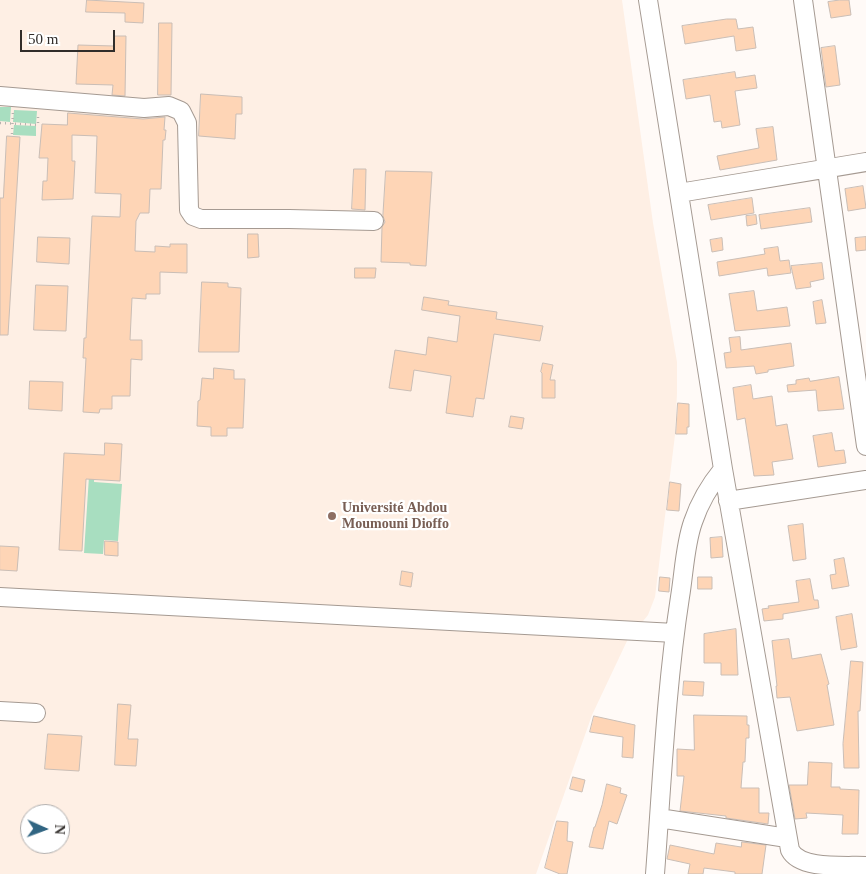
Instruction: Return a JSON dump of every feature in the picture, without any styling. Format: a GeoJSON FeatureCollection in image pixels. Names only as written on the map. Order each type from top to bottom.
{"type":"FeatureCollection","features":[{"type":"Feature","properties":{"kind":"street"},"geometry":{"type":"LineString","coordinates":[[648,0],[728,501],[787,838],[791,853],[797,858],[814,864],[866,866]]}},
{"type":"Feature","properties":{"kind":"street"},"geometry":{"type":"LineString","coordinates":[[804,0],[866,446]]}},
{"type":"Feature","properties":{"kind":"street"},"geometry":{"type":"LineString","coordinates":[[7,97],[144,108],[169,106],[181,111],[187,122],[189,210],[193,216],[201,219],[289,218],[374,220]]}},
{"type":"Feature","properties":{"kind":"street"},"geometry":{"type":"LineString","coordinates":[[679,193],[866,162]]}},
{"type":"Feature","properties":{"kind":"street"},"geometry":{"type":"LineString","coordinates":[[655,874],[674,633],[692,524],[704,495],[723,469]]}},
{"type":"Feature","properties":{"kind":"street"},"geometry":{"type":"LineString","coordinates":[[728,501],[866,480]]}},
{"type":"Feature","properties":{"kind":"street"},"geometry":{"type":"LineString","coordinates":[[0,597],[674,633]]}},
{"type":"Feature","properties":{"kind":"street"},"geometry":{"type":"LineString","coordinates":[[0,711],[36,713]]}},
{"type":"Feature","properties":{"kind":"street"},"geometry":{"type":"LineString","coordinates":[[659,818],[787,838]]}},
{"type":"Feature","properties":{"kind":"path"},"geometry":{"type":"LineString","coordinates":[[7,97],[12,134]]}},
{"type":"Feature","properties":{"kind":"path"},"geometry":{"type":"LineString","coordinates":[[0,123],[38,125]]}},
{"type":"Feature","properties":{"kind":"shaded area","name":"Université Abdou Moumouni Dioffo"},"geometry":{"type":"Polygon","coordinates":[[[0,0],[622,0],[653,223],[677,362],[675,435],[655,597],[648,615],[627,641],[592,715],[536,874],[0,874],[0,0]]]}},
{"type":"Feature","properties":{"kind":"green space"},"geometry":{"type":"Polygon","coordinates":[[[0,107],[11,107],[10,122],[0,121],[0,107]]]}},
{"type":"Feature","properties":{"kind":"green space"},"geometry":{"type":"Polygon","coordinates":[[[14,110],[37,111],[36,124],[13,122],[14,110]]]}},
{"type":"Feature","properties":{"kind":"green space"},"geometry":{"type":"Polygon","coordinates":[[[14,125],[36,126],[36,136],[13,135],[14,125]]]}},
{"type":"Feature","properties":{"kind":"green space"},"geometry":{"type":"Polygon","coordinates":[[[90,461],[95,466],[94,482],[122,484],[118,541],[104,540],[103,554],[84,553],[90,461]]]}},
{"type":"Feature","properties":{"kind":"building"},"geometry":{"type":"Polygon","coordinates":[[[87,0],[144,3],[143,23],[125,22],[125,13],[86,12],[87,0]]]}},
{"type":"Feature","properties":{"kind":"building"},"geometry":{"type":"Polygon","coordinates":[[[849,0],[851,15],[831,18],[828,2],[849,0]]]}},
{"type":"Feature","properties":{"kind":"building"},"geometry":{"type":"Polygon","coordinates":[[[736,19],[738,29],[753,27],[756,48],[736,51],[734,36],[685,44],[682,26],[736,19]]]}},
{"type":"Feature","properties":{"kind":"building"},"geometry":{"type":"Polygon","coordinates":[[[159,23],[172,23],[171,95],[158,95],[159,23]]]}},
{"type":"Feature","properties":{"kind":"building"},"geometry":{"type":"Polygon","coordinates":[[[114,36],[126,36],[125,96],[112,95],[113,85],[76,84],[78,45],[114,46],[114,36]]]}},
{"type":"Feature","properties":{"kind":"building"},"geometry":{"type":"Polygon","coordinates":[[[835,46],[840,85],[826,87],[821,48],[835,46]]]}},
{"type":"Feature","properties":{"kind":"building"},"geometry":{"type":"Polygon","coordinates":[[[735,72],[736,78],[755,75],[757,88],[735,91],[740,125],[722,128],[721,121],[714,122],[710,95],[686,99],[683,80],[735,72]]]}},
{"type":"Feature","properties":{"kind":"building"},"geometry":{"type":"Polygon","coordinates":[[[201,94],[242,97],[242,114],[236,114],[235,139],[199,136],[201,94]]]}},
{"type":"Feature","properties":{"kind":"building"},"geometry":{"type":"Polygon","coordinates":[[[68,113],[143,119],[165,117],[164,130],[166,130],[165,140],[163,140],[161,189],[150,189],[149,213],[140,213],[136,221],[135,251],[155,252],[155,246],[170,247],[170,244],[187,244],[187,273],[160,272],[160,294],[146,294],[146,299],[132,298],[130,340],[142,340],[142,360],[131,359],[130,396],[112,396],[112,409],[100,409],[99,413],[83,412],[86,358],[83,358],[84,338],[86,338],[92,216],[120,217],[121,194],[95,193],[97,136],[72,135],[72,161],[75,161],[73,199],[42,200],[43,181],[47,181],[48,158],[39,158],[42,124],[67,125],[68,113]]]}},
{"type":"Feature","properties":{"kind":"building"},"geometry":{"type":"Polygon","coordinates":[[[773,127],[777,160],[720,170],[717,156],[759,148],[756,129],[773,127]]]}},
{"type":"Feature","properties":{"kind":"building"},"geometry":{"type":"Polygon","coordinates":[[[7,136],[20,137],[8,335],[0,335],[0,198],[3,198],[7,136]]]}},
{"type":"Feature","properties":{"kind":"building"},"geometry":{"type":"Polygon","coordinates":[[[354,169],[366,169],[365,210],[352,209],[354,169]]]}},
{"type":"Feature","properties":{"kind":"building"},"geometry":{"type":"Polygon","coordinates":[[[386,171],[432,172],[426,266],[410,265],[410,263],[381,262],[382,227],[385,222],[383,216],[386,171]]]}},
{"type":"Feature","properties":{"kind":"building"},"geometry":{"type":"Polygon","coordinates":[[[863,186],[866,208],[848,211],[845,189],[863,186]]]}},
{"type":"Feature","properties":{"kind":"building"},"geometry":{"type":"Polygon","coordinates":[[[752,198],[754,213],[711,220],[708,205],[752,198]]]}},
{"type":"Feature","properties":{"kind":"building"},"geometry":{"type":"Polygon","coordinates":[[[810,208],[812,222],[761,229],[759,215],[810,208]]]}},
{"type":"Feature","properties":{"kind":"building"},"geometry":{"type":"Polygon","coordinates":[[[756,215],[757,224],[747,226],[746,216],[756,215]]]}},
{"type":"Feature","properties":{"kind":"building"},"geometry":{"type":"Polygon","coordinates":[[[248,234],[258,234],[259,257],[248,258],[248,234]]]}},
{"type":"Feature","properties":{"kind":"building"},"geometry":{"type":"Polygon","coordinates":[[[38,237],[70,238],[69,264],[37,262],[38,237]]]}},
{"type":"Feature","properties":{"kind":"building"},"geometry":{"type":"Polygon","coordinates":[[[866,237],[866,250],[856,251],[855,238],[866,237]]]}},
{"type":"Feature","properties":{"kind":"building"},"geometry":{"type":"Polygon","coordinates":[[[722,238],[723,250],[712,252],[710,240],[722,238]]]}},
{"type":"Feature","properties":{"kind":"building"},"geometry":{"type":"Polygon","coordinates":[[[778,247],[780,261],[789,260],[791,273],[768,276],[767,268],[719,276],[717,262],[765,254],[764,249],[778,247]]]}},
{"type":"Feature","properties":{"kind":"building"},"geometry":{"type":"Polygon","coordinates":[[[822,263],[824,279],[810,282],[811,287],[796,289],[791,266],[822,263]]]}},
{"type":"Feature","properties":{"kind":"building"},"geometry":{"type":"Polygon","coordinates":[[[355,268],[376,268],[375,278],[355,278],[355,268]]]}},
{"type":"Feature","properties":{"kind":"building"},"geometry":{"type":"Polygon","coordinates":[[[202,282],[228,283],[228,287],[241,288],[239,352],[199,352],[202,282]]]}},
{"type":"Feature","properties":{"kind":"building"},"geometry":{"type":"Polygon","coordinates":[[[36,285],[68,286],[66,331],[34,330],[36,285]]]}},
{"type":"Feature","properties":{"kind":"building"},"geometry":{"type":"Polygon","coordinates":[[[754,291],[757,311],[787,307],[790,326],[735,331],[729,294],[754,291]]]}},
{"type":"Feature","properties":{"kind":"building"},"geometry":{"type":"Polygon","coordinates":[[[424,297],[449,301],[448,305],[497,312],[496,319],[543,326],[540,341],[494,334],[484,399],[476,398],[473,417],[446,413],[451,376],[414,370],[411,391],[389,388],[395,350],[426,355],[428,337],[457,342],[460,316],[422,310],[424,297]]]}},
{"type":"Feature","properties":{"kind":"building"},"geometry":{"type":"Polygon","coordinates":[[[822,300],[826,323],[816,324],[813,302],[822,300]]]}},
{"type":"Feature","properties":{"kind":"building"},"geometry":{"type":"Polygon","coordinates":[[[740,337],[741,350],[791,343],[794,366],[756,374],[754,366],[726,368],[724,353],[731,352],[729,338],[740,337]]]}},
{"type":"Feature","properties":{"kind":"building"},"geometry":{"type":"Polygon","coordinates":[[[543,363],[553,365],[550,380],[555,380],[555,398],[542,398],[541,372],[543,363]]]}},
{"type":"Feature","properties":{"kind":"building"},"geometry":{"type":"Polygon","coordinates":[[[214,368],[234,370],[234,379],[245,379],[243,428],[227,428],[227,436],[211,436],[211,427],[197,426],[198,401],[200,400],[202,378],[213,379],[214,368]]]}},
{"type":"Feature","properties":{"kind":"building"},"geometry":{"type":"Polygon","coordinates":[[[839,377],[844,409],[818,411],[816,390],[788,392],[787,385],[796,384],[796,380],[809,378],[810,381],[839,377]]]}},
{"type":"Feature","properties":{"kind":"building"},"geometry":{"type":"Polygon","coordinates":[[[30,381],[63,382],[62,411],[29,409],[30,381]]]}},
{"type":"Feature","properties":{"kind":"building"},"geometry":{"type":"Polygon","coordinates":[[[751,385],[753,399],[772,396],[776,426],[787,424],[793,459],[772,462],[774,475],[754,476],[745,418],[737,420],[733,388],[751,385]]]}},
{"type":"Feature","properties":{"kind":"building"},"geometry":{"type":"Polygon","coordinates":[[[678,403],[689,404],[689,427],[687,427],[687,434],[676,434],[678,403]]]}},
{"type":"Feature","properties":{"kind":"building"},"geometry":{"type":"Polygon","coordinates":[[[511,416],[524,418],[522,429],[509,427],[511,416]]]}},
{"type":"Feature","properties":{"kind":"building"},"geometry":{"type":"Polygon","coordinates":[[[832,433],[835,451],[844,450],[846,463],[818,467],[813,436],[832,433]]]}},
{"type":"Feature","properties":{"kind":"building"},"geometry":{"type":"Polygon","coordinates":[[[105,443],[122,444],[120,481],[86,479],[82,551],[59,550],[64,453],[104,455],[105,443]]]}},
{"type":"Feature","properties":{"kind":"building"},"geometry":{"type":"Polygon","coordinates":[[[670,482],[681,484],[679,511],[667,510],[670,482]]]}},
{"type":"Feature","properties":{"kind":"building"},"geometry":{"type":"Polygon","coordinates":[[[803,524],[806,559],[793,561],[788,526],[803,524]]]}},
{"type":"Feature","properties":{"kind":"building"},"geometry":{"type":"Polygon","coordinates":[[[722,537],[723,557],[711,558],[710,538],[722,537]]]}},
{"type":"Feature","properties":{"kind":"building"},"geometry":{"type":"Polygon","coordinates":[[[105,541],[118,542],[118,556],[105,555],[105,541]]]}},
{"type":"Feature","properties":{"kind":"building"},"geometry":{"type":"Polygon","coordinates":[[[0,546],[19,547],[17,571],[0,570],[0,546]]]}},
{"type":"Feature","properties":{"kind":"building"},"geometry":{"type":"Polygon","coordinates":[[[844,558],[849,586],[832,589],[830,575],[836,574],[834,560],[844,558]]]}},
{"type":"Feature","properties":{"kind":"building"},"geometry":{"type":"Polygon","coordinates":[[[402,571],[413,573],[411,587],[400,585],[402,571]]]}},
{"type":"Feature","properties":{"kind":"building"},"geometry":{"type":"Polygon","coordinates":[[[660,577],[670,578],[669,592],[659,591],[660,577]]]}},
{"type":"Feature","properties":{"kind":"building"},"geometry":{"type":"Polygon","coordinates":[[[698,577],[712,577],[712,589],[698,589],[698,577]]]}},
{"type":"Feature","properties":{"kind":"building"},"geometry":{"type":"Polygon","coordinates":[[[810,579],[814,600],[818,600],[819,608],[783,614],[783,619],[764,621],[762,609],[769,608],[768,606],[799,602],[796,581],[810,579]]]}},
{"type":"Feature","properties":{"kind":"building"},"geometry":{"type":"Polygon","coordinates":[[[852,614],[857,647],[841,650],[836,617],[852,614]]]}},
{"type":"Feature","properties":{"kind":"building"},"geometry":{"type":"Polygon","coordinates":[[[736,629],[738,675],[721,675],[721,663],[704,663],[704,634],[736,629]]]}},
{"type":"Feature","properties":{"kind":"building"},"geometry":{"type":"Polygon","coordinates":[[[789,639],[792,659],[821,654],[829,684],[827,685],[834,725],[797,731],[790,697],[777,698],[772,641],[789,639]]]}},
{"type":"Feature","properties":{"kind":"building"},"geometry":{"type":"Polygon","coordinates":[[[851,661],[863,662],[860,711],[858,711],[859,768],[844,768],[843,744],[851,661]]]}},
{"type":"Feature","properties":{"kind":"building"},"geometry":{"type":"Polygon","coordinates":[[[684,681],[704,682],[703,696],[683,695],[684,681]]]}},
{"type":"Feature","properties":{"kind":"building"},"geometry":{"type":"Polygon","coordinates":[[[118,704],[131,705],[128,739],[138,739],[136,766],[115,765],[118,704]]]}},
{"type":"Feature","properties":{"kind":"building"},"geometry":{"type":"Polygon","coordinates":[[[694,715],[747,716],[749,738],[746,738],[741,788],[759,788],[759,813],[769,813],[768,824],[726,818],[726,816],[680,811],[684,776],[677,776],[677,749],[694,750],[694,715]]]}},
{"type":"Feature","properties":{"kind":"building"},"geometry":{"type":"Polygon","coordinates":[[[594,716],[635,725],[633,758],[622,757],[623,737],[590,732],[594,716]]]}},
{"type":"Feature","properties":{"kind":"building"},"geometry":{"type":"Polygon","coordinates":[[[48,734],[82,736],[79,771],[45,769],[48,734]]]}},
{"type":"Feature","properties":{"kind":"building"},"geometry":{"type":"Polygon","coordinates":[[[809,762],[832,763],[831,787],[859,790],[858,834],[842,834],[843,815],[806,813],[807,818],[795,819],[789,785],[807,785],[809,762]]]}},
{"type":"Feature","properties":{"kind":"building"},"geometry":{"type":"Polygon","coordinates":[[[573,777],[585,780],[582,792],[570,789],[573,777]]]}},
{"type":"Feature","properties":{"kind":"building"},"geometry":{"type":"Polygon","coordinates":[[[607,784],[621,788],[620,793],[627,795],[617,824],[609,821],[603,849],[589,847],[602,805],[607,784]]]}},
{"type":"Feature","properties":{"kind":"building"},"geometry":{"type":"Polygon","coordinates":[[[557,821],[568,822],[567,841],[573,842],[567,874],[560,874],[545,868],[557,821]]]}},
{"type":"Feature","properties":{"kind":"building"},"geometry":{"type":"Polygon","coordinates":[[[742,842],[766,845],[762,874],[735,874],[735,872],[704,868],[703,874],[688,874],[690,864],[667,859],[670,845],[714,854],[716,843],[741,847],[742,842]]]}},
{"type":"Feature","properties":{"kind":"place","name":"Université Abdou Moumouni Dioffo"},"geometry":{"type":"Point","coordinates":[332,516]}}]}
